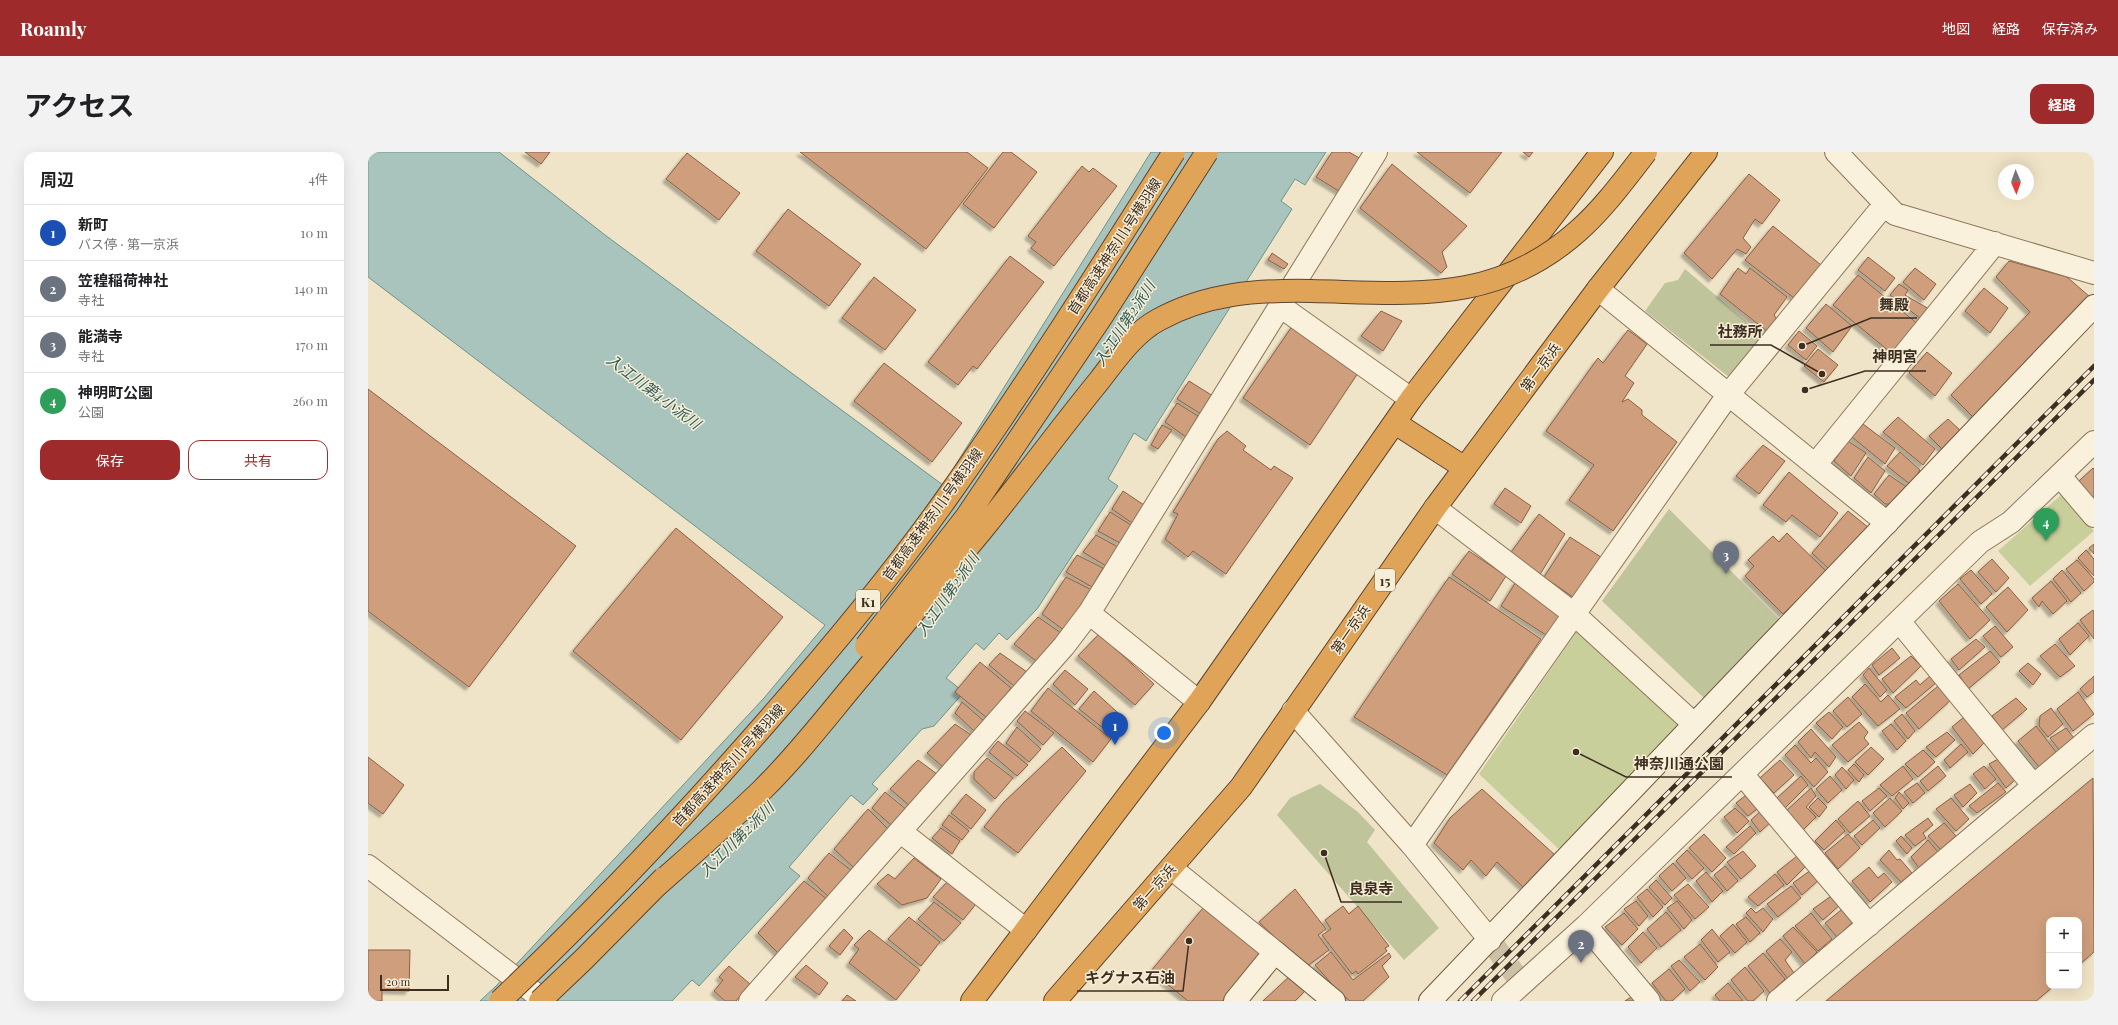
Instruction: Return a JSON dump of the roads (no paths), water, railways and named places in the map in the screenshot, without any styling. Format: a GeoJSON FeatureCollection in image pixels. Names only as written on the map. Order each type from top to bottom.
{"type":"FeatureCollection","features":[{"type":"Feature","properties":{"kind":"highway","name":"首都高速神奈川1号横羽線"},"geometry":{"type":"LineString","coordinates":[[500,1001],[564,940],[634,869],[715,782],[872,597],[945,499],[1079,301],[1174,152]]}},
{"type":"Feature","properties":{"kind":"highway","name":"首都高速神奈川1号横羽線"},"geometry":{"type":"LineString","coordinates":[[540,1001],[654,888],[735,802],[814,711],[967,516],[1102,316],[1208,152]]}},
{"type":"Feature","properties":{"kind":"highway"},"geometry":{"type":"LineString","coordinates":[[972,1001],[1199,702],[1411,399],[1602,152]]}},
{"type":"Feature","properties":{"kind":"highway"},"geometry":{"type":"LineString","coordinates":[[654,888],[762,790],[819,727],[984,528],[1064,423],[1131,342],[1155,322],[1203,300],[1230,294],[1268,290],[1422,293],[1454,290],[1503,278],[1556,249],[1579,230],[1613,194],[1646,152]]}},
{"type":"Feature","properties":{"kind":"highway","name":"第一京浜"},"geometry":{"type":"LineString","coordinates":[[1057,1001],[1241,786],[1435,508],[1598,289],[1706,152]]}},
{"type":"Feature","properties":{"kind":"highway"},"geometry":{"type":"LineString","coordinates":[[1394,423],[1465,468]]}},
{"type":"Feature","properties":{"kind":"street"},"geometry":{"type":"LineString","coordinates":[[750,1001],[1064,646],[1089,614],[1376,152]]}},
{"type":"Feature","properties":{"kind":"street"},"geometry":{"type":"LineString","coordinates":[[1836,152],[1895,214],[2094,274]]}},
{"type":"Feature","properties":{"kind":"street"},"geometry":{"type":"LineString","coordinates":[[1412,845],[1728,395],[1885,204]]}},
{"type":"Feature","properties":{"kind":"street"},"geometry":{"type":"LineString","coordinates":[[1815,465],[1995,243]]}},
{"type":"Feature","properties":{"kind":"street"},"geometry":{"type":"LineString","coordinates":[[1598,289],[1887,524]]}},
{"type":"Feature","properties":{"kind":"street"},"geometry":{"type":"LineString","coordinates":[[1280,306],[1411,399]]}},
{"type":"Feature","properties":{"kind":"street"},"geometry":{"type":"LineString","coordinates":[[1430,1001],[1490,940],[1694,724],[2094,306]]}},
{"type":"Feature","properties":{"kind":"street"},"geometry":{"type":"LineString","coordinates":[[1503,1001],[1586,926],[1980,542],[2011,522],[2094,442]]}},
{"type":"Feature","properties":{"kind":"street"},"geometry":{"type":"LineString","coordinates":[[2060,476],[2094,516]]}},
{"type":"Feature","properties":{"kind":"street"},"geometry":{"type":"LineString","coordinates":[[1435,508],[1574,614],[1694,724]]}},
{"type":"Feature","properties":{"kind":"street"},"geometry":{"type":"LineString","coordinates":[[1089,614],[1199,702]]}},
{"type":"Feature","properties":{"kind":"street"},"geometry":{"type":"LineString","coordinates":[[1899,621],[2033,785]]}},
{"type":"Feature","properties":{"kind":"street"},"geometry":{"type":"LineString","coordinates":[[1293,711],[1412,845],[1490,940]]}},
{"type":"Feature","properties":{"kind":"street"},"geometry":{"type":"LineString","coordinates":[[1778,1001],[2094,735]]}},
{"type":"Feature","properties":{"kind":"street"},"geometry":{"type":"LineString","coordinates":[[1742,774],[1869,925]]}},
{"type":"Feature","properties":{"kind":"street"},"geometry":{"type":"LineString","coordinates":[[901,832],[1026,930]]}},
{"type":"Feature","properties":{"kind":"street"},"geometry":{"type":"LineString","coordinates":[[368,866],[545,1001]]}},
{"type":"Feature","properties":{"kind":"street"},"geometry":{"type":"LineString","coordinates":[[1171,868],[1334,1001]]}},
{"type":"Feature","properties":{"kind":"street"},"geometry":{"type":"LineString","coordinates":[[1586,926],[1649,1001]]}},
{"type":"Feature","properties":{"kind":"street"},"geometry":{"type":"LineString","coordinates":[[1235,1001],[1275,952]]}},
{"type":"Feature","properties":{"kind":"water"},"geometry":{"type":"Polygon","coordinates":[[[368,152],[499,152],[605,235],[943,485],[1151,152],[1326,152],[1305,185],[1295,179],[1281,201],[1292,209],[1146,441],[1134,433],[1108,479],[1118,486],[1037,609],[1007,640],[999,633],[984,650],[976,643],[946,678],[964,692],[934,726],[922,729],[872,784],[878,789],[863,805],[851,795],[789,867],[800,876],[699,986],[692,980],[672,1001],[480,1001],[496,986],[764,698],[825,625],[368,277],[368,152]]]}},
{"type":"Feature","properties":{"kind":"tunnel"},"geometry":{"type":"LineString","coordinates":[[1490,940],[1522,984]]}},
{"type":"Feature","properties":{"kind":"railway"},"geometry":{"type":"LineString","coordinates":[[1460,1001],[2094,366]]}},
{"type":"Feature","properties":{"kind":"railway"},"geometry":{"type":"LineString","coordinates":[[1473,1001],[2094,380]]}},
{"type":"Feature","properties":{"kind":"place","name":"舞殿"},"geometry":{"type":"Point","coordinates":[1802,346]}},
{"type":"Feature","properties":{"kind":"place","name":"社務所"},"geometry":{"type":"Point","coordinates":[1822,374]}},
{"type":"Feature","properties":{"kind":"place","name":"神明宮"},"geometry":{"type":"Point","coordinates":[1805,390]}},
{"type":"Feature","properties":{"kind":"place","name":"神明町公園"},"geometry":{"type":"Point","coordinates":[2046,541]}},
{"type":"Feature","properties":{"kind":"place","name":"能満寺"},"geometry":{"type":"Point","coordinates":[1726,574]}},
{"type":"Feature","properties":{"kind":"place","name":"新町"},"geometry":{"type":"Point","coordinates":[1115,745]}},
{"type":"Feature","properties":{"kind":"place","name":"神奈川通公園"},"geometry":{"type":"Point","coordinates":[1576,752]}},
{"type":"Feature","properties":{"kind":"place","name":"良泉寺"},"geometry":{"type":"Point","coordinates":[1324,853]}},
{"type":"Feature","properties":{"kind":"place","name":"キグナス石油"},"geometry":{"type":"Point","coordinates":[1189,941]}},
{"type":"Feature","properties":{"kind":"place","name":"笠䅣稲荷神社"},"geometry":{"type":"Point","coordinates":[1581,963]}},
{"type":"Feature","properties":{"kind":"water label","name":"入江川第2派川"},"geometry":{"type":"Point","coordinates":[1124,323]}},
{"type":"Feature","properties":{"kind":"water label","name":"入江川第4小派川"},"geometry":{"type":"Point","coordinates":[654,391]}},
{"type":"Feature","properties":{"kind":"water label","name":"入江川第2派川"},"geometry":{"type":"Point","coordinates":[947,594]}},
{"type":"Feature","properties":{"kind":"water label","name":"入江川第2派川"},"geometry":{"type":"Point","coordinates":[736,839]}}]}
